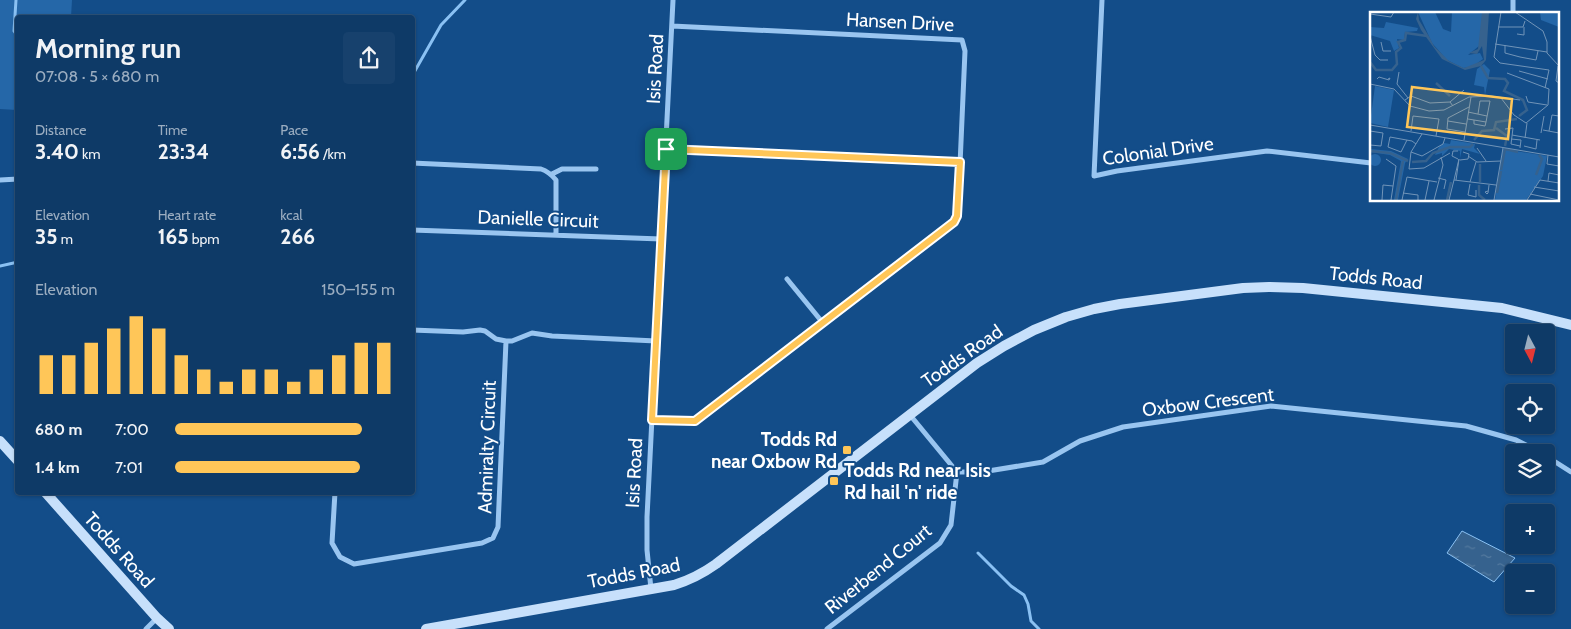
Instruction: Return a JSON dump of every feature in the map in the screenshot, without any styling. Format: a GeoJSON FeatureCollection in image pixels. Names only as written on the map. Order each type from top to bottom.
{"type":"FeatureCollection","features":[{"type":"Feature","properties":{"kind":"street","name":"Isis Road"},"geometry":{"type":"LineString","coordinates":[[651,589],[647,550],[647,516],[673,0]]}},
{"type":"Feature","properties":{"kind":"street","name":"Colonial Drive"},"geometry":{"type":"LineString","coordinates":[[1102,0],[1094,176],[1117,171],[1267,151],[1370,162]]}},
{"type":"Feature","properties":{"kind":"street","name":"Hansen Drive"},"geometry":{"type":"LineString","coordinates":[[652,420],[695,421],[954,222],[958,210],[965,51],[962,40],[672,26]]}},
{"type":"Feature","properties":{"kind":"street"},"geometry":{"type":"LineString","coordinates":[[666,149],[960,162]]}},
{"type":"Feature","properties":{"kind":"street"},"geometry":{"type":"LineString","coordinates":[[415,163],[540,169],[552,174],[556,180],[556,234]]}},
{"type":"Feature","properties":{"kind":"street"},"geometry":{"type":"LineString","coordinates":[[552,174],[562,169],[596,169]]}},
{"type":"Feature","properties":{"kind":"street"},"geometry":{"type":"LineString","coordinates":[[0,180],[15,179]]}},
{"type":"Feature","properties":{"kind":"street","name":"Danielle Circuit"},"geometry":{"type":"LineString","coordinates":[[415,230],[661,239]]}},
{"type":"Feature","properties":{"kind":"street"},"geometry":{"type":"LineString","coordinates":[[787,278],[823,323]]}},
{"type":"Feature","properties":{"kind":"street","name":"Todds Road"},"geometry":{"type":"LineString","coordinates":[[426,629],[651,589],[690,580],[702,574],[977,363],[1034,330],[1066,317],[1094,309],[1243,288],[1303,288],[1502,308],[1571,325]]}},
{"type":"Feature","properties":{"kind":"street"},"geometry":{"type":"LineString","coordinates":[[415,330],[463,332],[480,330],[496,339],[506,341],[512,341],[532,333],[552,336],[656,341]]}},
{"type":"Feature","properties":{"kind":"street","name":"Admiralty Circuit"},"geometry":{"type":"LineString","coordinates":[[335,495],[332,543],[340,557],[354,564],[482,543],[493,538],[498,527],[506,341]]}},
{"type":"Feature","properties":{"kind":"street","name":"Oxbow Crescent"},"geometry":{"type":"LineString","coordinates":[[957,472],[982,472],[1043,462],[1080,441],[1123,427],[1271,406],[1466,426],[1524,444]]}},
{"type":"Feature","properties":{"kind":"street"},"geometry":{"type":"LineString","coordinates":[[910,414],[957,472]]}},
{"type":"Feature","properties":{"kind":"street"},"geometry":{"type":"LineString","coordinates":[[0,441],[15,458]]}},
{"type":"Feature","properties":{"kind":"street"},"geometry":{"type":"LineString","coordinates":[[1555,462],[1571,472]]}},
{"type":"Feature","properties":{"kind":"street","name":"Riverbend Court"},"geometry":{"type":"LineString","coordinates":[[827,629],[940,543],[951,525],[957,472]]}},
{"type":"Feature","properties":{"kind":"street","name":"Todds Road"},"geometry":{"type":"LineString","coordinates":[[48,495],[157,618],[169,629]]}},
{"type":"Feature","properties":{"kind":"street"},"geometry":{"type":"LineString","coordinates":[[146,629],[157,618]]}},
{"type":"Feature","properties":{"kind":"shaded area"},"geometry":{"type":"Polygon","coordinates":[[[0,0],[72,0],[71,15],[15,15],[15,110],[0,109],[0,0]]]}},
{"type":"Feature","properties":{"kind":"water"},"geometry":{"type":"Polygon","coordinates":[[[1462,531],[1515,558],[1510,564],[1505,564],[1505,569],[1494,582],[1447,553],[1462,531]]]}},
{"type":"Feature","properties":{"kind":"waterway"},"geometry":{"type":"LineString","coordinates":[[15,15],[16,0]]}},
{"type":"Feature","properties":{"kind":"waterway"},"geometry":{"type":"LineString","coordinates":[[415,71],[441,25],[465,0]]}},
{"type":"Feature","properties":{"kind":"waterway"},"geometry":{"type":"LineString","coordinates":[[15,16],[15,32]]}},
{"type":"Feature","properties":{"kind":"waterway"},"geometry":{"type":"LineString","coordinates":[[0,266],[15,263]]}},
{"type":"Feature","properties":{"kind":"waterway"},"geometry":{"type":"LineString","coordinates":[[978,553],[1011,586],[1024,595],[1028,604],[1031,621],[1039,629]]}},
{"type":"Feature","properties":{"kind":"place","name":"Todds Rd near Oxbow Rd"},"geometry":{"type":"Point","coordinates":[847,450]}},
{"type":"Feature","properties":{"kind":"place","name":"Todds Rd near Isis Rd hail 'n' ride"},"geometry":{"type":"Point","coordinates":[834,481]}},
{"type":"Feature","properties":{"kind":"route"},"geometry":{"type":"LineString","coordinates":[[666,149],[960,162],[957,216],[954,222],[695,421],[652,420],[666,149]]}}]}
